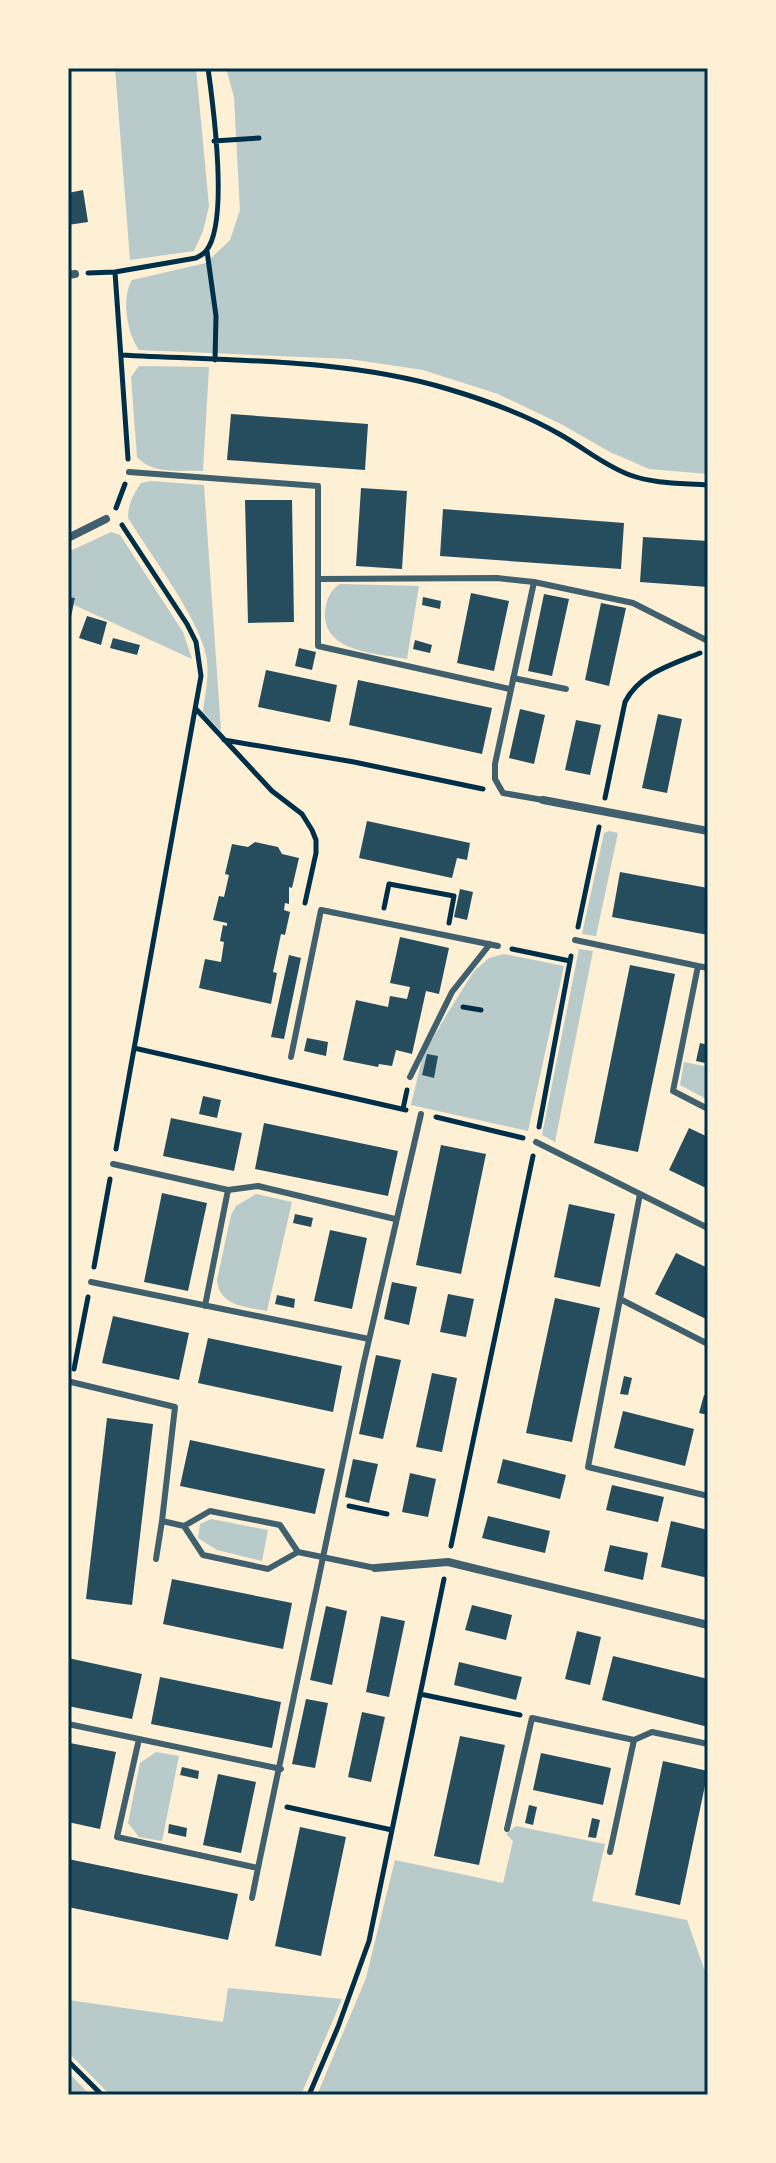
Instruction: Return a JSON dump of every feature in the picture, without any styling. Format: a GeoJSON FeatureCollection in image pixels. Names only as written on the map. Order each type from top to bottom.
{"type":"FeatureCollection","features":[{"type":"Feature","properties":{"kind":"street"},"geometry":{"type":"LineString","coordinates":[[68,538],[106,519]]}},
{"type":"Feature","properties":{"kind":"street"},"geometry":{"type":"LineString","coordinates":[[543,800],[708,831]]}},
{"type":"Feature","properties":{"kind":"street"},"geometry":{"type":"LineString","coordinates":[[375,1568],[448,1562],[708,1625]]}},
{"type":"Feature","properties":{"kind":"lane"},"geometry":{"type":"LineString","coordinates":[[129,472],[318,486],[318,646],[510,689]]}},
{"type":"Feature","properties":{"kind":"lane"},"geometry":{"type":"LineString","coordinates":[[319,579],[497,578],[534,582],[633,603],[708,641]]}},
{"type":"Feature","properties":{"kind":"lane"},"geometry":{"type":"LineString","coordinates":[[534,582],[495,764],[495,779],[503,793],[543,800]]}},
{"type":"Feature","properties":{"kind":"lane"},"geometry":{"type":"LineString","coordinates":[[513,678],[566,689]]}},
{"type":"Feature","properties":{"kind":"lane"},"geometry":{"type":"LineString","coordinates":[[291,1057],[321,910],[494,945]]}},
{"type":"Feature","properties":{"kind":"lane"},"geometry":{"type":"LineString","coordinates":[[575,940],[708,968]]}},
{"type":"Feature","properties":{"kind":"lane"},"geometry":{"type":"LineString","coordinates":[[410,1077],[452,992],[494,945]]}},
{"type":"Feature","properties":{"kind":"lane"},"geometry":{"type":"LineString","coordinates":[[698,966],[673,1091],[708,1109]]}},
{"type":"Feature","properties":{"kind":"lane"},"geometry":{"type":"LineString","coordinates":[[252,1898],[369,1339],[421,1114]]}},
{"type":"Feature","properties":{"kind":"lane"},"geometry":{"type":"LineString","coordinates":[[536,1142],[708,1228]]}},
{"type":"Feature","properties":{"kind":"lane"},"geometry":{"type":"LineString","coordinates":[[113,1164],[228,1190],[258,1186],[395,1219]]}},
{"type":"Feature","properties":{"kind":"lane"},"geometry":{"type":"LineString","coordinates":[[205,1306],[228,1190]]}},
{"type":"Feature","properties":{"kind":"lane"},"geometry":{"type":"LineString","coordinates":[[640,1194],[588,1467],[708,1494]]}},
{"type":"Feature","properties":{"kind":"lane"},"geometry":{"type":"LineString","coordinates":[[91,1282],[369,1339]]}},
{"type":"Feature","properties":{"kind":"lane"},"geometry":{"type":"LineString","coordinates":[[620,1299],[708,1344]]}},
{"type":"Feature","properties":{"kind":"lane"},"geometry":{"type":"LineString","coordinates":[[71,1382],[175,1407],[156,1559]]}},
{"type":"Feature","properties":{"kind":"lane"},"geometry":{"type":"LineString","coordinates":[[162,1521],[184,1526],[210,1511],[280,1525],[298,1552]]}},
{"type":"Feature","properties":{"kind":"lane"},"geometry":{"type":"LineString","coordinates":[[184,1526],[203,1555],[268,1569],[298,1552],[375,1568]]}},
{"type":"Feature","properties":{"kind":"lane"},"geometry":{"type":"LineString","coordinates":[[507,1829],[532,1718],[634,1740],[652,1732],[708,1744]]}},
{"type":"Feature","properties":{"kind":"lane"},"geometry":{"type":"LineString","coordinates":[[68,1724],[281,1769]]}},
{"type":"Feature","properties":{"kind":"lane"},"geometry":{"type":"LineString","coordinates":[[139,1739],[117,1837],[258,1868]]}},
{"type":"Feature","properties":{"kind":"lane"},"geometry":{"type":"LineString","coordinates":[[610,1852],[634,1740]]}},
{"type":"Feature","properties":{"kind":"path"},"geometry":{"type":"LineString","coordinates":[[208,68],[219,191],[216,223],[207,251],[216,316],[215,360]]}},
{"type":"Feature","properties":{"kind":"path"},"geometry":{"type":"LineString","coordinates":[[214,141],[259,138]]}},
{"type":"Feature","properties":{"kind":"path"},"geometry":{"type":"LineString","coordinates":[[72,275],[115,272],[196,258],[207,251]]}},
{"type":"Feature","properties":{"kind":"path"},"geometry":{"type":"LineString","coordinates":[[71,1382],[201,676],[196,642],[164,587],[113,512],[123,494],[129,472],[115,272]]}},
{"type":"Feature","properties":{"kind":"path"},"geometry":{"type":"LineString","coordinates":[[121,355],[323,367],[409,378],[452,390],[558,433],[630,475],[648,480],[708,485]]}},
{"type":"Feature","properties":{"kind":"path"},"geometry":{"type":"LineString","coordinates":[[309,2095],[369,1941],[625,702],[632,688],[645,677],[708,650]]}},
{"type":"Feature","properties":{"kind":"path"},"geometry":{"type":"LineString","coordinates":[[196,709],[272,791],[302,814],[312,830],[316,853],[304,907],[321,910]]}},
{"type":"Feature","properties":{"kind":"path"},"geometry":{"type":"LineString","coordinates":[[224,740],[354,762],[503,793]]}},
{"type":"Feature","properties":{"kind":"path"},"geometry":{"type":"LineString","coordinates":[[381,922],[389,884],[454,896],[446,936]]}},
{"type":"Feature","properties":{"kind":"path"},"geometry":{"type":"LineString","coordinates":[[494,945],[570,961]]}},
{"type":"Feature","properties":{"kind":"path"},"geometry":{"type":"LineString","coordinates":[[134,1048],[536,1142]]}},
{"type":"Feature","properties":{"kind":"path"},"geometry":{"type":"LineString","coordinates":[[335,1503],[387,1514]]}},
{"type":"Feature","properties":{"kind":"path"},"geometry":{"type":"LineString","coordinates":[[420,1694],[532,1718]]}},
{"type":"Feature","properties":{"kind":"path"},"geometry":{"type":"LineString","coordinates":[[273,1805],[392,1830]]}},
{"type":"Feature","properties":{"kind":"path"},"geometry":{"type":"LineString","coordinates":[[68,2061],[102,2095]]}},
{"type":"Feature","properties":{"kind":"shaded area"},"geometry":{"type":"Polygon","coordinates":[[[115,68],[196,68],[209,206],[194,251],[130,260],[115,68]]]}},
{"type":"Feature","properties":{"kind":"shaded area"},"geometry":{"type":"Polygon","coordinates":[[[226,68],[708,68],[708,474],[649,469],[498,394],[423,370],[349,359],[139,350],[131,335],[126,306],[132,280],[206,263],[230,240],[240,210],[234,97],[226,68]]]}},
{"type":"Feature","properties":{"kind":"shaded area"},"geometry":{"type":"Polygon","coordinates":[[[139,366],[209,367],[203,471],[159,469],[137,457],[131,377],[139,366]]]}},
{"type":"Feature","properties":{"kind":"shaded area"},"geometry":{"type":"Polygon","coordinates":[[[151,481],[204,485],[221,731],[203,712],[208,669],[194,623],[128,518],[138,487],[151,481]]]}},
{"type":"Feature","properties":{"kind":"shaded area"},"geometry":{"type":"Polygon","coordinates":[[[111,532],[120,535],[183,632],[192,659],[74,605],[75,598],[68,597],[68,552],[111,532]]]}},
{"type":"Feature","properties":{"kind":"shaded area"},"geometry":{"type":"Polygon","coordinates":[[[340,584],[419,586],[407,659],[353,648],[332,635],[326,624],[325,610],[330,595],[340,584]]]}},
{"type":"Feature","properties":{"kind":"shaded area"},"geometry":{"type":"Polygon","coordinates":[[[604,833],[618,833],[596,936],[582,934],[604,833]]]}},
{"type":"Feature","properties":{"kind":"shaded area"},"geometry":{"type":"Polygon","coordinates":[[[579,949],[593,951],[555,1142],[542,1135],[579,949]]]}},
{"type":"Feature","properties":{"kind":"shaded area"},"geometry":{"type":"Polygon","coordinates":[[[504,954],[564,966],[528,1131],[411,1105],[423,1055],[447,1014],[474,971],[489,958],[504,954]]]}},
{"type":"Feature","properties":{"kind":"shaded area"},"geometry":{"type":"Polygon","coordinates":[[[684,1062],[708,1067],[708,1100],[680,1085],[684,1062]]]}},
{"type":"Feature","properties":{"kind":"shaded area"},"geometry":{"type":"Polygon","coordinates":[[[256,1194],[292,1202],[267,1311],[228,1300],[219,1289],[217,1280],[231,1215],[236,1206],[256,1194]]]}},
{"type":"Feature","properties":{"kind":"shaded area"},"geometry":{"type":"Polygon","coordinates":[[[211,1519],[268,1530],[262,1561],[217,1550],[198,1538],[200,1524],[211,1519]]]}},
{"type":"Feature","properties":{"kind":"shaded area"},"geometry":{"type":"Polygon","coordinates":[[[156,1752],[179,1756],[162,1841],[139,1837],[128,1823],[140,1763],[156,1752]]]}},
{"type":"Feature","properties":{"kind":"shaded area"},"geometry":{"type":"Polygon","coordinates":[[[516,1826],[605,1844],[592,1901],[687,1920],[708,1980],[708,2095],[317,2095],[366,1978],[395,1860],[503,1883],[513,1841],[506,1834],[516,1826]]]}},
{"type":"Feature","properties":{"kind":"shaded area"},"geometry":{"type":"Polygon","coordinates":[[[228,1988],[342,1999],[301,2095],[110,2095],[68,2052],[68,2000],[223,2022],[228,1988]]]}},
{"type":"Feature","properties":{"kind":"shaded area"},"geometry":{"type":"Polygon","coordinates":[[[68,2072],[90,2095],[68,2095],[68,2072]]]}},
{"type":"Feature","properties":{"kind":"building"},"geometry":{"type":"Polygon","coordinates":[[[83,190],[88,222],[68,225],[68,193],[83,190]]]}},
{"type":"Feature","properties":{"kind":"building"},"geometry":{"type":"Polygon","coordinates":[[[231,414],[368,424],[365,470],[227,460],[231,414]]]}},
{"type":"Feature","properties":{"kind":"building"},"geometry":{"type":"Polygon","coordinates":[[[361,488],[407,491],[402,569],[356,566],[361,488]]]}},
{"type":"Feature","properties":{"kind":"building"},"geometry":{"type":"Polygon","coordinates":[[[245,500],[292,500],[294,622],[248,623],[245,500]]]}},
{"type":"Feature","properties":{"kind":"building"},"geometry":{"type":"Polygon","coordinates":[[[443,509],[624,523],[621,569],[440,556],[443,509]]]}},
{"type":"Feature","properties":{"kind":"building"},"geometry":{"type":"Polygon","coordinates":[[[643,537],[708,541],[708,587],[640,582],[643,537]]]}},
{"type":"Feature","properties":{"kind":"building"},"geometry":{"type":"Polygon","coordinates":[[[471,593],[509,601],[494,671],[457,663],[471,593]]]}},
{"type":"Feature","properties":{"kind":"building"},"geometry":{"type":"Polygon","coordinates":[[[544,594],[569,599],[552,676],[528,671],[544,594]]]}},
{"type":"Feature","properties":{"kind":"building"},"geometry":{"type":"Polygon","coordinates":[[[68,597],[75,598],[69,626],[68,625],[68,597]]]}},
{"type":"Feature","properties":{"kind":"building"},"geometry":{"type":"Polygon","coordinates":[[[423,597],[441,601],[440,609],[422,605],[423,597]]]}},
{"type":"Feature","properties":{"kind":"building"},"geometry":{"type":"Polygon","coordinates":[[[601,603],[626,608],[609,686],[585,680],[601,603]]]}},
{"type":"Feature","properties":{"kind":"building"},"geometry":{"type":"Polygon","coordinates":[[[87,616],[107,622],[101,645],[79,638],[87,616]]]}},
{"type":"Feature","properties":{"kind":"building"},"geometry":{"type":"Polygon","coordinates":[[[113,638],[140,645],[137,655],[110,648],[113,638]]]}},
{"type":"Feature","properties":{"kind":"building"},"geometry":{"type":"Polygon","coordinates":[[[415,640],[432,645],[430,653],[413,649],[415,640]]]}},
{"type":"Feature","properties":{"kind":"building"},"geometry":{"type":"Polygon","coordinates":[[[299,648],[316,652],[312,670],[295,666],[299,648]]]}},
{"type":"Feature","properties":{"kind":"building"},"geometry":{"type":"Polygon","coordinates":[[[266,670],[337,685],[330,722],[258,707],[266,670]]]}},
{"type":"Feature","properties":{"kind":"building"},"geometry":{"type":"Polygon","coordinates":[[[358,680],[492,708],[482,754],[349,725],[358,680]]]}},
{"type":"Feature","properties":{"kind":"building"},"geometry":{"type":"Polygon","coordinates":[[[520,709],[545,715],[534,764],[509,758],[520,709]]]}},
{"type":"Feature","properties":{"kind":"building"},"geometry":{"type":"Polygon","coordinates":[[[658,714],[682,719],[667,793],[642,788],[658,714]]]}},
{"type":"Feature","properties":{"kind":"building"},"geometry":{"type":"Polygon","coordinates":[[[576,720],[601,725],[590,775],[565,770],[576,720]]]}},
{"type":"Feature","properties":{"kind":"building"},"geometry":{"type":"Polygon","coordinates":[[[367,821],[470,843],[467,860],[457,858],[452,878],[359,858],[367,821]]]}},
{"type":"Feature","properties":{"kind":"building"},"geometry":{"type":"Polygon","coordinates":[[[255,842],[278,847],[282,854],[299,858],[292,888],[289,887],[289,904],[285,903],[284,910],[290,912],[285,935],[281,934],[273,972],[277,973],[271,1004],[199,988],[205,959],[221,962],[224,942],[220,941],[223,925],[227,926],[227,923],[213,920],[219,896],[224,897],[229,875],[225,874],[232,844],[248,847],[255,842]]]}},
{"type":"Feature","properties":{"kind":"building"},"geometry":{"type":"Polygon","coordinates":[[[620,872],[708,888],[708,935],[612,917],[620,872]]]}},
{"type":"Feature","properties":{"kind":"building"},"geometry":{"type":"Polygon","coordinates":[[[460,889],[473,892],[467,920],[454,917],[460,889]]]}},
{"type":"Feature","properties":{"kind":"building"},"geometry":{"type":"Polygon","coordinates":[[[400,937],[449,948],[439,994],[426,991],[412,1054],[396,1050],[392,1066],[379,1064],[378,1067],[343,1060],[356,1000],[388,1007],[390,996],[407,999],[410,987],[390,983],[400,937]]]}},
{"type":"Feature","properties":{"kind":"building"},"geometry":{"type":"Polygon","coordinates":[[[289,955],[301,958],[284,1039],[271,1037],[289,955]]]}},
{"type":"Feature","properties":{"kind":"building"},"geometry":{"type":"Polygon","coordinates":[[[630,965],[675,974],[638,1152],[594,1143],[630,965]]]}},
{"type":"Feature","properties":{"kind":"building"},"geometry":{"type":"Polygon","coordinates":[[[307,1038],[328,1042],[326,1056],[304,1051],[307,1038]]]}},
{"type":"Feature","properties":{"kind":"building"},"geometry":{"type":"Polygon","coordinates":[[[700,1043],[708,1045],[705,1063],[696,1061],[700,1043]]]}},
{"type":"Feature","properties":{"kind":"building"},"geometry":{"type":"Polygon","coordinates":[[[427,1054],[438,1056],[434,1078],[422,1075],[427,1054]]]}},
{"type":"Feature","properties":{"kind":"building"},"geometry":{"type":"Polygon","coordinates":[[[203,1096],[221,1100],[217,1118],[199,1114],[203,1096]]]}},
{"type":"Feature","properties":{"kind":"building"},"geometry":{"type":"Polygon","coordinates":[[[171,1118],[242,1133],[234,1171],[163,1156],[171,1118]]]}},
{"type":"Feature","properties":{"kind":"building"},"geometry":{"type":"Polygon","coordinates":[[[264,1123],[398,1151],[388,1196],[255,1169],[264,1123]]]}},
{"type":"Feature","properties":{"kind":"building"},"geometry":{"type":"Polygon","coordinates":[[[689,1128],[708,1137],[708,1189],[669,1170],[689,1128]]]}},
{"type":"Feature","properties":{"kind":"building"},"geometry":{"type":"Polygon","coordinates":[[[441,1145],[486,1154],[461,1274],[416,1265],[441,1145]]]}},
{"type":"Feature","properties":{"kind":"building"},"geometry":{"type":"Polygon","coordinates":[[[162,1193],[207,1203],[188,1291],[144,1282],[162,1193]]]}},
{"type":"Feature","properties":{"kind":"building"},"geometry":{"type":"Polygon","coordinates":[[[569,1204],[615,1214],[600,1287],[554,1277],[569,1204]]]}},
{"type":"Feature","properties":{"kind":"building"},"geometry":{"type":"Polygon","coordinates":[[[295,1214],[313,1218],[311,1227],[293,1223],[295,1214]]]}},
{"type":"Feature","properties":{"kind":"building"},"geometry":{"type":"Polygon","coordinates":[[[330,1230],[367,1238],[352,1309],[314,1301],[330,1230]]]}},
{"type":"Feature","properties":{"kind":"building"},"geometry":{"type":"Polygon","coordinates":[[[676,1253],[708,1268],[708,1320],[655,1294],[676,1253]]]}},
{"type":"Feature","properties":{"kind":"building"},"geometry":{"type":"Polygon","coordinates":[[[392,1282],[417,1287],[409,1325],[384,1319],[392,1282]]]}},
{"type":"Feature","properties":{"kind":"building"},"geometry":{"type":"Polygon","coordinates":[[[448,1294],[474,1299],[466,1337],[440,1332],[448,1294]]]}},
{"type":"Feature","properties":{"kind":"building"},"geometry":{"type":"Polygon","coordinates":[[[277,1295],[295,1299],[294,1308],[275,1304],[277,1295]]]}},
{"type":"Feature","properties":{"kind":"building"},"geometry":{"type":"Polygon","coordinates":[[[555,1298],[600,1308],[572,1442],[526,1433],[555,1298]]]}},
{"type":"Feature","properties":{"kind":"building"},"geometry":{"type":"Polygon","coordinates":[[[113,1316],[189,1333],[179,1380],[102,1363],[113,1316]]]}},
{"type":"Feature","properties":{"kind":"building"},"geometry":{"type":"Polygon","coordinates":[[[208,1338],[342,1366],[333,1412],[198,1383],[208,1338]]]}},
{"type":"Feature","properties":{"kind":"building"},"geometry":{"type":"Polygon","coordinates":[[[376,1355],[401,1360],[383,1439],[359,1434],[376,1355]]]}},
{"type":"Feature","properties":{"kind":"building"},"geometry":{"type":"Polygon","coordinates":[[[432,1373],[457,1378],[442,1452],[416,1447],[432,1373]]]}},
{"type":"Feature","properties":{"kind":"building"},"geometry":{"type":"Polygon","coordinates":[[[624,1376],[632,1378],[628,1395],[620,1394],[624,1376]]]}},
{"type":"Feature","properties":{"kind":"building"},"geometry":{"type":"Polygon","coordinates":[[[704,1395],[708,1396],[708,1415],[699,1413],[704,1395]]]}},
{"type":"Feature","properties":{"kind":"building"},"geometry":{"type":"Polygon","coordinates":[[[623,1411],[694,1429],[685,1466],[614,1448],[623,1411]]]}},
{"type":"Feature","properties":{"kind":"building"},"geometry":{"type":"Polygon","coordinates":[[[107,1418],[153,1424],[132,1605],[86,1599],[107,1418]]]}},
{"type":"Feature","properties":{"kind":"building"},"geometry":{"type":"Polygon","coordinates":[[[190,1440],[325,1469],[315,1514],[180,1486],[190,1440]]]}},
{"type":"Feature","properties":{"kind":"building"},"geometry":{"type":"Polygon","coordinates":[[[353,1459],[378,1464],[369,1503],[345,1497],[353,1459]]]}},
{"type":"Feature","properties":{"kind":"building"},"geometry":{"type":"Polygon","coordinates":[[[503,1459],[566,1475],[560,1499],[497,1483],[503,1459]]]}},
{"type":"Feature","properties":{"kind":"building"},"geometry":{"type":"Polygon","coordinates":[[[410,1473],[436,1479],[428,1517],[402,1512],[410,1473]]]}},
{"type":"Feature","properties":{"kind":"building"},"geometry":{"type":"Polygon","coordinates":[[[612,1485],[664,1497],[658,1522],[606,1510],[612,1485]]]}},
{"type":"Feature","properties":{"kind":"building"},"geometry":{"type":"Polygon","coordinates":[[[488,1516],[550,1531],[545,1553],[482,1538],[488,1516]]]}},
{"type":"Feature","properties":{"kind":"building"},"geometry":{"type":"Polygon","coordinates":[[[671,1521],[708,1530],[708,1578],[661,1567],[671,1521]]]}},
{"type":"Feature","properties":{"kind":"building"},"geometry":{"type":"Polygon","coordinates":[[[610,1545],[648,1553],[643,1580],[604,1571],[610,1545]]]}},
{"type":"Feature","properties":{"kind":"building"},"geometry":{"type":"Polygon","coordinates":[[[172,1579],[292,1603],[283,1649],[163,1624],[172,1579]]]}},
{"type":"Feature","properties":{"kind":"building"},"geometry":{"type":"Polygon","coordinates":[[[472,1605],[512,1615],[506,1640],[465,1630],[472,1605]]]}},
{"type":"Feature","properties":{"kind":"building"},"geometry":{"type":"Polygon","coordinates":[[[326,1606],[347,1611],[332,1685],[310,1680],[326,1606]]]}},
{"type":"Feature","properties":{"kind":"building"},"geometry":{"type":"Polygon","coordinates":[[[381,1616],[405,1621],[389,1697],[366,1692],[381,1616]]]}},
{"type":"Feature","properties":{"kind":"building"},"geometry":{"type":"Polygon","coordinates":[[[577,1631],[601,1637],[590,1685],[565,1679],[577,1631]]]}},
{"type":"Feature","properties":{"kind":"building"},"geometry":{"type":"Polygon","coordinates":[[[613,1656],[708,1679],[708,1727],[602,1700],[613,1656]]]}},
{"type":"Feature","properties":{"kind":"building"},"geometry":{"type":"Polygon","coordinates":[[[68,1658],[142,1674],[132,1719],[68,1706],[68,1658]]]}},
{"type":"Feature","properties":{"kind":"building"},"geometry":{"type":"Polygon","coordinates":[[[459,1662],[522,1677],[516,1700],[454,1685],[459,1662]]]}},
{"type":"Feature","properties":{"kind":"building"},"geometry":{"type":"Polygon","coordinates":[[[160,1677],[281,1702],[272,1748],[151,1724],[160,1677]]]}},
{"type":"Feature","properties":{"kind":"building"},"geometry":{"type":"Polygon","coordinates":[[[306,1699],[328,1703],[315,1768],[292,1764],[306,1699]]]}},
{"type":"Feature","properties":{"kind":"building"},"geometry":{"type":"Polygon","coordinates":[[[362,1712],[385,1717],[371,1782],[348,1777],[362,1712]]]}},
{"type":"Feature","properties":{"kind":"building"},"geometry":{"type":"Polygon","coordinates":[[[460,1736],[505,1745],[479,1865],[434,1856],[460,1736]]]}},
{"type":"Feature","properties":{"kind":"building"},"geometry":{"type":"Polygon","coordinates":[[[70,1743],[116,1752],[100,1829],[68,1822],[70,1743]]]}},
{"type":"Feature","properties":{"kind":"building"},"geometry":{"type":"Polygon","coordinates":[[[541,1753],[611,1768],[603,1805],[533,1790],[541,1753]]]}},
{"type":"Feature","properties":{"kind":"building"},"geometry":{"type":"Polygon","coordinates":[[[663,1761],[708,1771],[680,1905],[635,1895],[663,1761]]]}},
{"type":"Feature","properties":{"kind":"building"},"geometry":{"type":"Polygon","coordinates":[[[182,1767],[199,1771],[198,1779],[180,1775],[182,1767]]]}},
{"type":"Feature","properties":{"kind":"building"},"geometry":{"type":"Polygon","coordinates":[[[218,1774],[256,1782],[241,1853],[203,1845],[218,1774]]]}},
{"type":"Feature","properties":{"kind":"building"},"geometry":{"type":"Polygon","coordinates":[[[529,1805],[537,1807],[533,1825],[525,1823],[529,1805]]]}},
{"type":"Feature","properties":{"kind":"building"},"geometry":{"type":"Polygon","coordinates":[[[592,1818],[600,1820],[596,1838],[588,1837],[592,1818]]]}},
{"type":"Feature","properties":{"kind":"building"},"geometry":{"type":"Polygon","coordinates":[[[169,1824],[187,1828],[186,1837],[168,1833],[169,1824]]]}},
{"type":"Feature","properties":{"kind":"building"},"geometry":{"type":"Polygon","coordinates":[[[300,1827],[346,1837],[321,1956],[275,1946],[300,1827]]]}},
{"type":"Feature","properties":{"kind":"building"},"geometry":{"type":"Polygon","coordinates":[[[68,1859],[238,1894],[228,1940],[68,1907],[68,1859]]]}}]}
